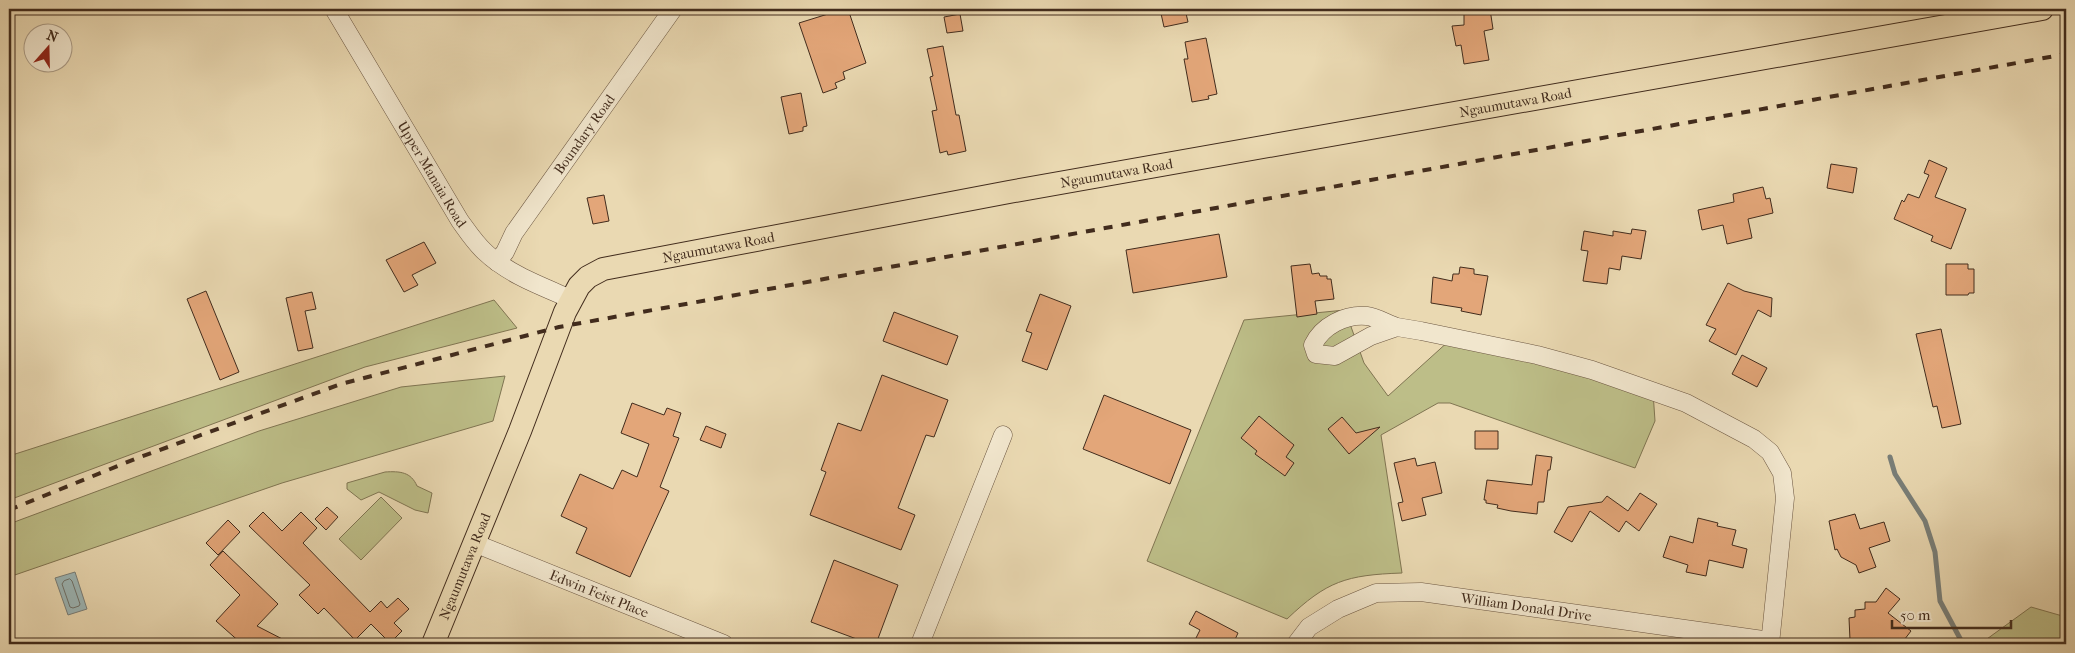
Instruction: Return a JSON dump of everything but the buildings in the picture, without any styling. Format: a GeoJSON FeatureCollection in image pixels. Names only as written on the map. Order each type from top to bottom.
{"type":"FeatureCollection","features":[{"type":"Feature","properties":{"kind":"main road","name":"Ngaumutawa Road"},"geometry":{"type":"LineString","coordinates":[[433,644],[571,299],[579,286],[588,277],[603,269],[1010,192],[2042,9]]}},
{"type":"Feature","properties":{"kind":"street","name":"Upper Manaia Road"},"geometry":{"type":"LineString","coordinates":[[334,9],[460,221],[479,245],[497,262],[522,277],[571,299]]}},
{"type":"Feature","properties":{"kind":"street","name":"Boundary Road"},"geometry":{"type":"LineString","coordinates":[[497,262],[505,252],[514,233],[673,9]]}},
{"type":"Feature","properties":{"kind":"street"},"geometry":{"type":"LineString","coordinates":[[1397,328],[1421,331],[1527,353],[1592,370],[1686,403],[1754,438],[1770,452],[1782,473],[1785,498],[1770,642]]}},
{"type":"Feature","properties":{"kind":"street"},"geometry":{"type":"LineString","coordinates":[[920,644],[1003,434]]}},
{"type":"Feature","properties":{"kind":"street","name":"Edwin Feist Place"},"geometry":{"type":"LineString","coordinates":[[474,543],[724,644]]}},
{"type":"Feature","properties":{"kind":"street","name":"William Donald Drive"},"geometry":{"type":"LineString","coordinates":[[1296,644],[1309,627],[1338,609],[1376,593],[1421,592],[1770,642]]}},
{"type":"Feature","properties":{"kind":"green space"},"geometry":{"type":"Polygon","coordinates":[[[494,300],[517,328],[365,367],[9,500],[9,456],[494,300]]]}},
{"type":"Feature","properties":{"kind":"green space"},"geometry":{"type":"Polygon","coordinates":[[[1345,310],[1364,363],[1388,396],[1450,340],[1653,392],[1655,421],[1635,468],[1450,403],[1438,403],[1381,435],[1402,573],[1366,576],[1338,582],[1314,596],[1287,619],[1147,561],[1244,320],[1345,310]]]}},
{"type":"Feature","properties":{"kind":"green space"},"geometry":{"type":"Polygon","coordinates":[[[505,376],[493,421],[282,483],[9,577],[9,524],[259,431],[401,387],[505,376]]]}},
{"type":"Feature","properties":{"kind":"green space"},"geometry":{"type":"Polygon","coordinates":[[[385,472],[404,473],[415,481],[417,486],[432,493],[428,513],[415,510],[379,492],[361,500],[347,489],[347,483],[385,472]]]}},
{"type":"Feature","properties":{"kind":"green space"},"geometry":{"type":"Polygon","coordinates":[[[381,497],[402,518],[361,560],[339,539],[381,497]]]}},
{"type":"Feature","properties":{"kind":"green space"},"geometry":{"type":"Polygon","coordinates":[[[2031,607],[2066,617],[2066,644],[1980,644],[2031,607]]]}},
{"type":"Feature","properties":{"kind":"water"},"geometry":{"type":"Polygon","coordinates":[[[75,572],[87,609],[68,615],[55,578],[75,572]]]}},
{"type":"Feature","properties":{"kind":"waterway"},"geometry":{"type":"LineString","coordinates":[[1890,457],[1895,474],[1925,521],[1935,552],[1940,601],[1963,644]]}},
{"type":"Feature","properties":{"kind":"waterway"},"geometry":{"type":"LineString","coordinates":[[1329,643],[1338,644]]}},
{"type":"Feature","properties":{"kind":"railway"},"geometry":{"type":"LineString","coordinates":[[9,510],[135,459],[341,384],[559,327],[2066,54]]}}]}
